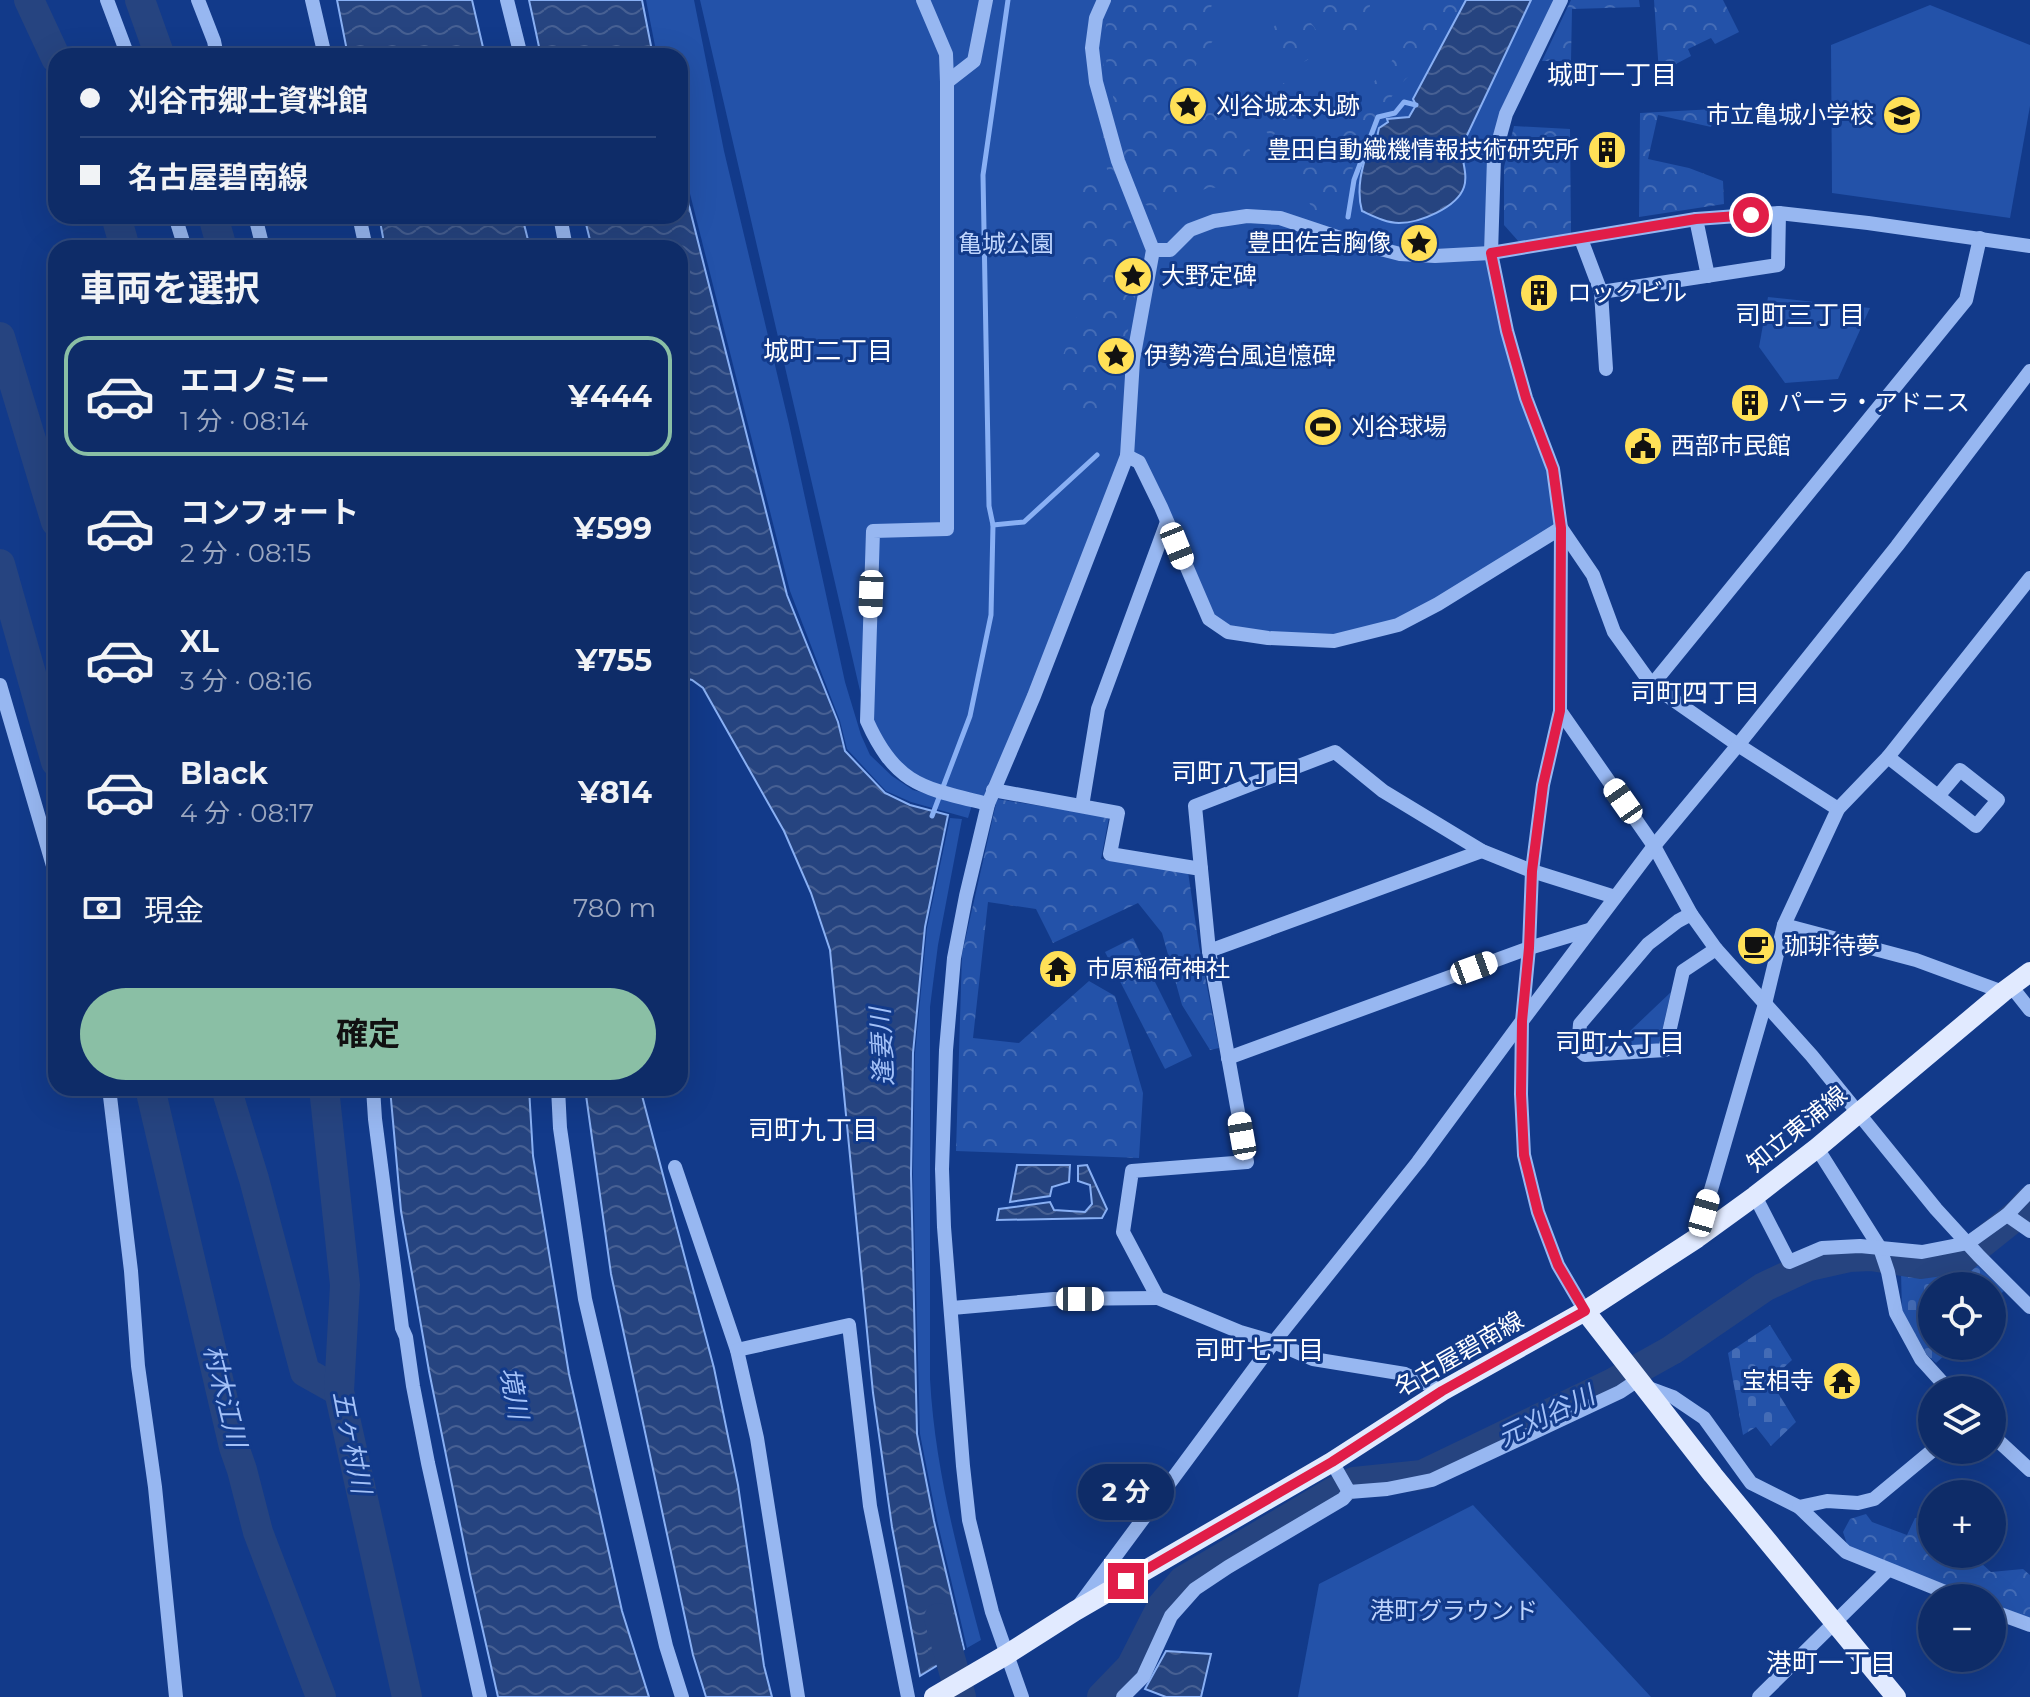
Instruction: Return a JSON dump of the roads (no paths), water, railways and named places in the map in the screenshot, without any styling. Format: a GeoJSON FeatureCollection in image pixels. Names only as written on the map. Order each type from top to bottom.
{"type":"FeatureCollection","features":[{"type":"Feature","properties":{"kind":"main road","name":"知立東浦線"},"geometry":{"type":"LineString","coordinates":[[1590,1318],[1817,1148],[2030,972]]}},
{"type":"Feature","properties":{"kind":"main road"},"geometry":{"type":"LineString","coordinates":[[1590,1318],[1713,1475],[1896,1697]]}},
{"type":"Feature","properties":{"kind":"main road","name":"名古屋碧南線"},"geometry":{"type":"LineString","coordinates":[[934,1697],[1009,1663],[1075,1611],[1332,1462],[1442,1391],[1590,1318]]}},
{"type":"Feature","properties":{"kind":"street"},"geometry":{"type":"LineString","coordinates":[[107,0],[125,48]]}},
{"type":"Feature","properties":{"kind":"street"},"geometry":{"type":"LineString","coordinates":[[198,0],[215,48]]}},
{"type":"Feature","properties":{"kind":"street"},"geometry":{"type":"LineString","coordinates":[[312,0],[323,48]]}},
{"type":"Feature","properties":{"kind":"street"},"geometry":{"type":"LineString","coordinates":[[507,0],[519,48]]}},
{"type":"Feature","properties":{"kind":"street"},"geometry":{"type":"LineString","coordinates":[[923,0],[946,54],[947,529],[873,531],[867,721],[890,762],[905,776],[928,789],[988,804]]}},
{"type":"Feature","properties":{"kind":"street"},"geometry":{"type":"LineString","coordinates":[[947,82],[974,61],[986,0]]}},
{"type":"Feature","properties":{"kind":"street"},"geometry":{"type":"LineString","coordinates":[[1022,1697],[992,1612],[969,1520],[944,1227],[942,1169],[946,1050],[954,958],[988,804],[1034,696],[1127,456],[1133,360],[1153,250],[1118,161],[1096,82],[1092,48],[1096,18],[1104,0]]}},
{"type":"Feature","properties":{"kind":"street"},"geometry":{"type":"LineString","coordinates":[[1561,0],[1506,114],[1494,158],[1491,253],[1507,331],[1526,398],[1553,469],[1561,528],[1560,711],[1543,785],[1532,871],[1522,1021],[1524,1155],[1538,1212],[1558,1265],[1590,1318]]}},
{"type":"Feature","properties":{"kind":"street"},"geometry":{"type":"LineString","coordinates":[[1153,250],[1170,250],[1190,230],[1214,221],[1247,216],[1280,218],[1400,254],[1435,256],[1491,253],[1696,219],[1779,213],[2030,246]]}},
{"type":"Feature","properties":{"kind":"street"},"geometry":{"type":"LineString","coordinates":[[1601,292],[1778,265],[1779,213]]}},
{"type":"Feature","properties":{"kind":"street"},"geometry":{"type":"LineString","coordinates":[[1696,219],[1708,276]]}},
{"type":"Feature","properties":{"kind":"street"},"geometry":{"type":"LineString","coordinates":[[1652,685],[1966,300],[1980,238]]}},
{"type":"Feature","properties":{"kind":"street"},"geometry":{"type":"LineString","coordinates":[[1581,239],[1601,292],[1606,369]]}},
{"type":"Feature","properties":{"kind":"street"},"geometry":{"type":"LineString","coordinates":[[1075,1611],[1274,1342],[1418,1162],[1654,846],[1888,558],[2030,371]]}},
{"type":"Feature","properties":{"kind":"street"},"geometry":{"type":"LineString","coordinates":[[1127,456],[1139,462],[1209,619],[1228,632],[1268,638],[1334,641],[1398,625],[1561,528]]}},
{"type":"Feature","properties":{"kind":"street"},"geometry":{"type":"LineString","coordinates":[[1082,806],[1098,709],[1167,522]]}},
{"type":"Feature","properties":{"kind":"street"},"geometry":{"type":"LineString","coordinates":[[1561,528],[1593,575],[1614,632],[1652,685],[1838,809]]}},
{"type":"Feature","properties":{"kind":"street"},"geometry":{"type":"LineString","coordinates":[[1697,1238],[1765,1004],[1784,925],[1838,809],[1888,757],[2030,578]]}},
{"type":"Feature","properties":{"kind":"street"},"geometry":{"type":"LineString","coordinates":[[0,685],[48,849]]}},
{"type":"Feature","properties":{"kind":"street"},"geometry":{"type":"LineString","coordinates":[[1560,711],[1654,846],[1691,914],[1716,949],[1812,1056],[1936,1209],[2030,1307]]}},
{"type":"Feature","properties":{"kind":"street"},"geometry":{"type":"LineString","coordinates":[[1158,1298],[1123,1232],[1132,1171],[1247,1162],[1209,951],[1195,806],[1335,752],[1383,791],[1482,851],[1532,871],[1615,897]]}},
{"type":"Feature","properties":{"kind":"street"},"geometry":{"type":"LineString","coordinates":[[1888,757],[1939,795]]}},
{"type":"Feature","properties":{"kind":"street"},"geometry":{"type":"LineString","coordinates":[[993,790],[1118,813],[1110,854],[1201,869]]}},
{"type":"Feature","properties":{"kind":"street"},"geometry":{"type":"LineString","coordinates":[[1209,951],[1482,851]]}},
{"type":"Feature","properties":{"kind":"street"},"geometry":{"type":"LineString","coordinates":[[1691,914],[1648,944],[1580,1024],[1578,1049],[1585,1055],[1665,1050],[1683,971],[1716,949]]}},
{"type":"Feature","properties":{"kind":"street"},"geometry":{"type":"LineString","coordinates":[[1784,925],[1916,960],[2007,989],[2030,1010]]}},
{"type":"Feature","properties":{"kind":"street"},"geometry":{"type":"LineString","coordinates":[[1228,1058],[1529,948],[1590,930]]}},
{"type":"Feature","properties":{"kind":"street"},"geometry":{"type":"LineString","coordinates":[[110,1096],[176,1697]]}},
{"type":"Feature","properties":{"kind":"street"},"geometry":{"type":"LineString","coordinates":[[374,1096],[402,1328],[428,1463],[480,1697]]}},
{"type":"Feature","properties":{"kind":"street"},"geometry":{"type":"LineString","coordinates":[[558,1096],[560,1128],[585,1299],[666,1646],[682,1697]]}},
{"type":"Feature","properties":{"kind":"street"},"geometry":{"type":"LineString","coordinates":[[1817,1148],[1880,1249],[1896,1313],[1921,1359],[1936,1376]]}},
{"type":"Feature","properties":{"kind":"street"},"geometry":{"type":"LineString","coordinates":[[675,1167],[737,1350],[757,1438],[798,1697]]}},
{"type":"Feature","properties":{"kind":"street"},"geometry":{"type":"LineString","coordinates":[[1755,1196],[1789,1262],[1822,1248],[1860,1246],[1922,1252],[1968,1243],[2007,1215],[2030,1191]]}},
{"type":"Feature","properties":{"kind":"street"},"geometry":{"type":"LineString","coordinates":[[2007,1215],[2030,1231]]}},
{"type":"Feature","properties":{"kind":"street"},"geometry":{"type":"LineString","coordinates":[[952,1308],[1054,1299],[1158,1298],[1313,1359],[1405,1374],[1442,1391]]}},
{"type":"Feature","properties":{"kind":"street"},"geometry":{"type":"LineString","coordinates":[[737,1350],[849,1325],[870,1506],[908,1697]]}},
{"type":"Feature","properties":{"kind":"street"},"geometry":{"type":"LineString","coordinates":[[1348,1492],[1387,1489],[1432,1480],[1639,1382],[1673,1397],[1704,1418],[1751,1483],[1799,1507],[1846,1552],[1924,1584]]}},
{"type":"Feature","properties":{"kind":"street"},"geometry":{"type":"LineString","coordinates":[[2006,1448],[2030,1470]]}},
{"type":"Feature","properties":{"kind":"street"},"geometry":{"type":"LineString","coordinates":[[1332,1462],[1348,1492]]}},
{"type":"Feature","properties":{"kind":"street"},"geometry":{"type":"LineString","coordinates":[[1799,1507],[1827,1501],[1858,1503],[1874,1499],[1918,1462]]}},
{"type":"Feature","properties":{"kind":"street"},"geometry":{"type":"LineString","coordinates":[[1123,1697],[1143,1677],[1171,1616],[1195,1589],[1343,1499],[1348,1492]]}},
{"type":"Feature","properties":{"kind":"street"},"geometry":{"type":"LineString","coordinates":[[1759,1697],[1888,1570]]}},
{"type":"Feature","properties":{"kind":"street"},"geometry":{"type":"LineString","coordinates":[[2006,1616],[2030,1625]]}},
{"type":"Feature","properties":{"kind":"water"},"geometry":{"type":"Polygon","coordinates":[[[337,0],[472,0],[483,48],[346,48],[337,0]]]}},
{"type":"Feature","properties":{"kind":"water"},"geometry":{"type":"Polygon","coordinates":[[[529,0],[642,0],[651,48],[539,48],[529,0]]]}},
{"type":"Feature","properties":{"kind":"water"},"geometry":{"type":"Polygon","coordinates":[[[1466,0],[1531,0],[1461,148],[1464,187],[1446,208],[1427,217],[1399,223],[1375,217],[1362,211],[1359,192],[1371,138],[1377,137],[1379,128],[1388,122],[1387,119],[1409,117],[1416,105],[1413,99],[1466,0]]]}},
{"type":"Feature","properties":{"kind":"water"},"geometry":{"type":"Polygon","coordinates":[[[688,202],[787,595],[838,722],[845,751],[885,793],[910,805],[948,815],[925,927],[913,1053],[911,1174],[917,1434],[964,1649],[920,1676],[892,1527],[873,1393],[830,950],[811,893],[784,831],[703,688],[688,679],[688,240],[590,240],[586,224],[688,224],[688,202]]]}},
{"type":"Feature","properties":{"kind":"water"},"geometry":{"type":"Polygon","coordinates":[[[380,224],[524,224],[528,240],[384,240],[380,224]]]}},
{"type":"Feature","properties":{"kind":"water","name":"境川"},"geometry":{"type":"Polygon","coordinates":[[[391,1096],[529,1096],[533,1156],[569,1374],[622,1611],[649,1697],[498,1697],[429,1371],[401,1211],[391,1096]]]}},
{"type":"Feature","properties":{"kind":"water"},"geometry":{"type":"Polygon","coordinates":[[[586,1096],[642,1096],[714,1368],[738,1485],[764,1666],[772,1697],[706,1697],[693,1655],[611,1274],[586,1096]]]}},
{"type":"Feature","properties":{"kind":"water"},"geometry":{"type":"Polygon","coordinates":[[[1017,1165],[1070,1165],[1069,1182],[1052,1187],[1050,1196],[1010,1202],[1017,1165]]]}},
{"type":"Feature","properties":{"kind":"water"},"geometry":{"type":"Polygon","coordinates":[[[1087,1165],[1107,1209],[1102,1218],[997,1220],[999,1209],[1050,1202],[1054,1210],[1085,1212],[1092,1204],[1090,1185],[1078,1181],[1078,1166],[1087,1165]]]}},
{"type":"Feature","properties":{"kind":"water"},"geometry":{"type":"Polygon","coordinates":[[[1166,1651],[1211,1654],[1201,1697],[1166,1697],[1145,1689],[1166,1651]]]}},
{"type":"Feature","properties":{"kind":"waterway"},"geometry":{"type":"LineString","coordinates":[[29,0],[51,48]]}},
{"type":"Feature","properties":{"kind":"waterway","name":"五ヶ村川"},"geometry":{"type":"LineString","coordinates":[[140,0],[157,48]]}},
{"type":"Feature","properties":{"kind":"waterway"},"geometry":{"type":"LineString","coordinates":[[932,816],[970,716],[991,615],[993,525],[989,506],[983,175],[1008,0]]}},
{"type":"Feature","properties":{"kind":"waterway"},"geometry":{"type":"LineString","coordinates":[[1348,217],[1354,180],[1378,117],[1395,113],[1404,102],[1416,105]]}},
{"type":"Feature","properties":{"kind":"waterway"},"geometry":{"type":"LineString","coordinates":[[118,224],[123,240]]}},
{"type":"Feature","properties":{"kind":"waterway","name":"五ヶ村川"},"geometry":{"type":"LineString","coordinates":[[215,224],[220,240]]}},
{"type":"Feature","properties":{"kind":"waterway"},"geometry":{"type":"LineString","coordinates":[[0,337],[48,496]]}},
{"type":"Feature","properties":{"kind":"waterway"},"geometry":{"type":"LineString","coordinates":[[993,525],[1024,522],[1097,455]]}},
{"type":"Feature","properties":{"kind":"waterway","name":"村木江川"},"geometry":{"type":"LineString","coordinates":[[0,564],[48,734]]}},
{"type":"Feature","properties":{"kind":"waterway","name":"村木江川"},"geometry":{"type":"LineString","coordinates":[[152,1096],[234,1447],[258,1532],[321,1697]]}},
{"type":"Feature","properties":{"kind":"waterway"},"geometry":{"type":"LineString","coordinates":[[228,1096],[254,1179],[305,1372],[339,1391]]}},
{"type":"Feature","properties":{"kind":"waterway","name":"五ヶ村川"},"geometry":{"type":"LineString","coordinates":[[325,1096],[345,1285],[339,1391],[407,1697]]}},
{"type":"Feature","properties":{"kind":"waterway","name":"元刈谷川"},"geometry":{"type":"LineString","coordinates":[[1102,1697],[1131,1667],[1162,1606],[1183,1581],[1332,1493],[1354,1482],[1422,1475],[1611,1384],[1672,1350],[1764,1287],[1809,1266],[1849,1257],[1871,1256],[1921,1264],[1963,1258],[2030,1201]]}},
{"type":"Feature","properties":{"kind":"waterway","name":"逢妻川"},"geometry":{"type":"LineString","coordinates":[[939,1618],[961,1697]]}},
{"type":"Feature","properties":{"kind":"place","name":"刈谷城本丸跡"},"geometry":{"type":"Point","coordinates":[1188,106]}},
{"type":"Feature","properties":{"kind":"place","name":"市立亀城小学校"},"geometry":{"type":"Point","coordinates":[1902,115]}},
{"type":"Feature","properties":{"kind":"place","name":"豊田自動織機情報技術研究所"},"geometry":{"type":"Point","coordinates":[1607,150]}},
{"type":"Feature","properties":{"kind":"place","name":"豊田佐吉胸像"},"geometry":{"type":"Point","coordinates":[1419,243]}},
{"type":"Feature","properties":{"kind":"place","name":"大野定碑"},"geometry":{"type":"Point","coordinates":[1133,276]}},
{"type":"Feature","properties":{"kind":"place","name":"ロックビル"},"geometry":{"type":"Point","coordinates":[1539,293]}},
{"type":"Feature","properties":{"kind":"place","name":"伊勢湾台風追憶碑"},"geometry":{"type":"Point","coordinates":[1116,356]}},
{"type":"Feature","properties":{"kind":"place","name":"パーラ・アドニス"},"geometry":{"type":"Point","coordinates":[1750,403]}},
{"type":"Feature","properties":{"kind":"place","name":"刈谷球場"},"geometry":{"type":"Point","coordinates":[1323,427]}},
{"type":"Feature","properties":{"kind":"place","name":"西部市民館"},"geometry":{"type":"Point","coordinates":[1643,446]}},
{"type":"Feature","properties":{"kind":"place","name":"珈琲待夢"},"geometry":{"type":"Point","coordinates":[1756,946]}},
{"type":"Feature","properties":{"kind":"place","name":"市原稲荷神社"},"geometry":{"type":"Point","coordinates":[1058,969]}},
{"type":"Feature","properties":{"kind":"place","name":"宝相寺"},"geometry":{"type":"Point","coordinates":[1842,1381]}},
{"type":"Feature","properties":{"kind":"district","name":"城町一丁目"},"geometry":{"type":"Point","coordinates":[1612,75]}},
{"type":"Feature","properties":{"kind":"district","name":"司町三丁目"},"geometry":{"type":"Point","coordinates":[1800,315]}},
{"type":"Feature","properties":{"kind":"district","name":"城町二丁目"},"geometry":{"type":"Point","coordinates":[828,351]}},
{"type":"Feature","properties":{"kind":"district","name":"司町四丁目"},"geometry":{"type":"Point","coordinates":[1695,693]}},
{"type":"Feature","properties":{"kind":"district","name":"司町八丁目"},"geometry":{"type":"Point","coordinates":[1236,773]}},
{"type":"Feature","properties":{"kind":"district","name":"司町六丁目"},"geometry":{"type":"Point","coordinates":[1620,1043]}},
{"type":"Feature","properties":{"kind":"district","name":"司町九丁目"},"geometry":{"type":"Point","coordinates":[813,1130]}},
{"type":"Feature","properties":{"kind":"district","name":"司町七丁目"},"geometry":{"type":"Point","coordinates":[1259,1350]}},
{"type":"Feature","properties":{"kind":"district","name":"港町一丁目"},"geometry":{"type":"Point","coordinates":[1831,1663]}},
{"type":"Feature","properties":{"kind":"park label","name":"亀城公園"},"geometry":{"type":"Point","coordinates":[1006,244]}},
{"type":"Feature","properties":{"kind":"park label","name":"港町グラウンド"},"geometry":{"type":"Point","coordinates":[1454,1611]}}]}
